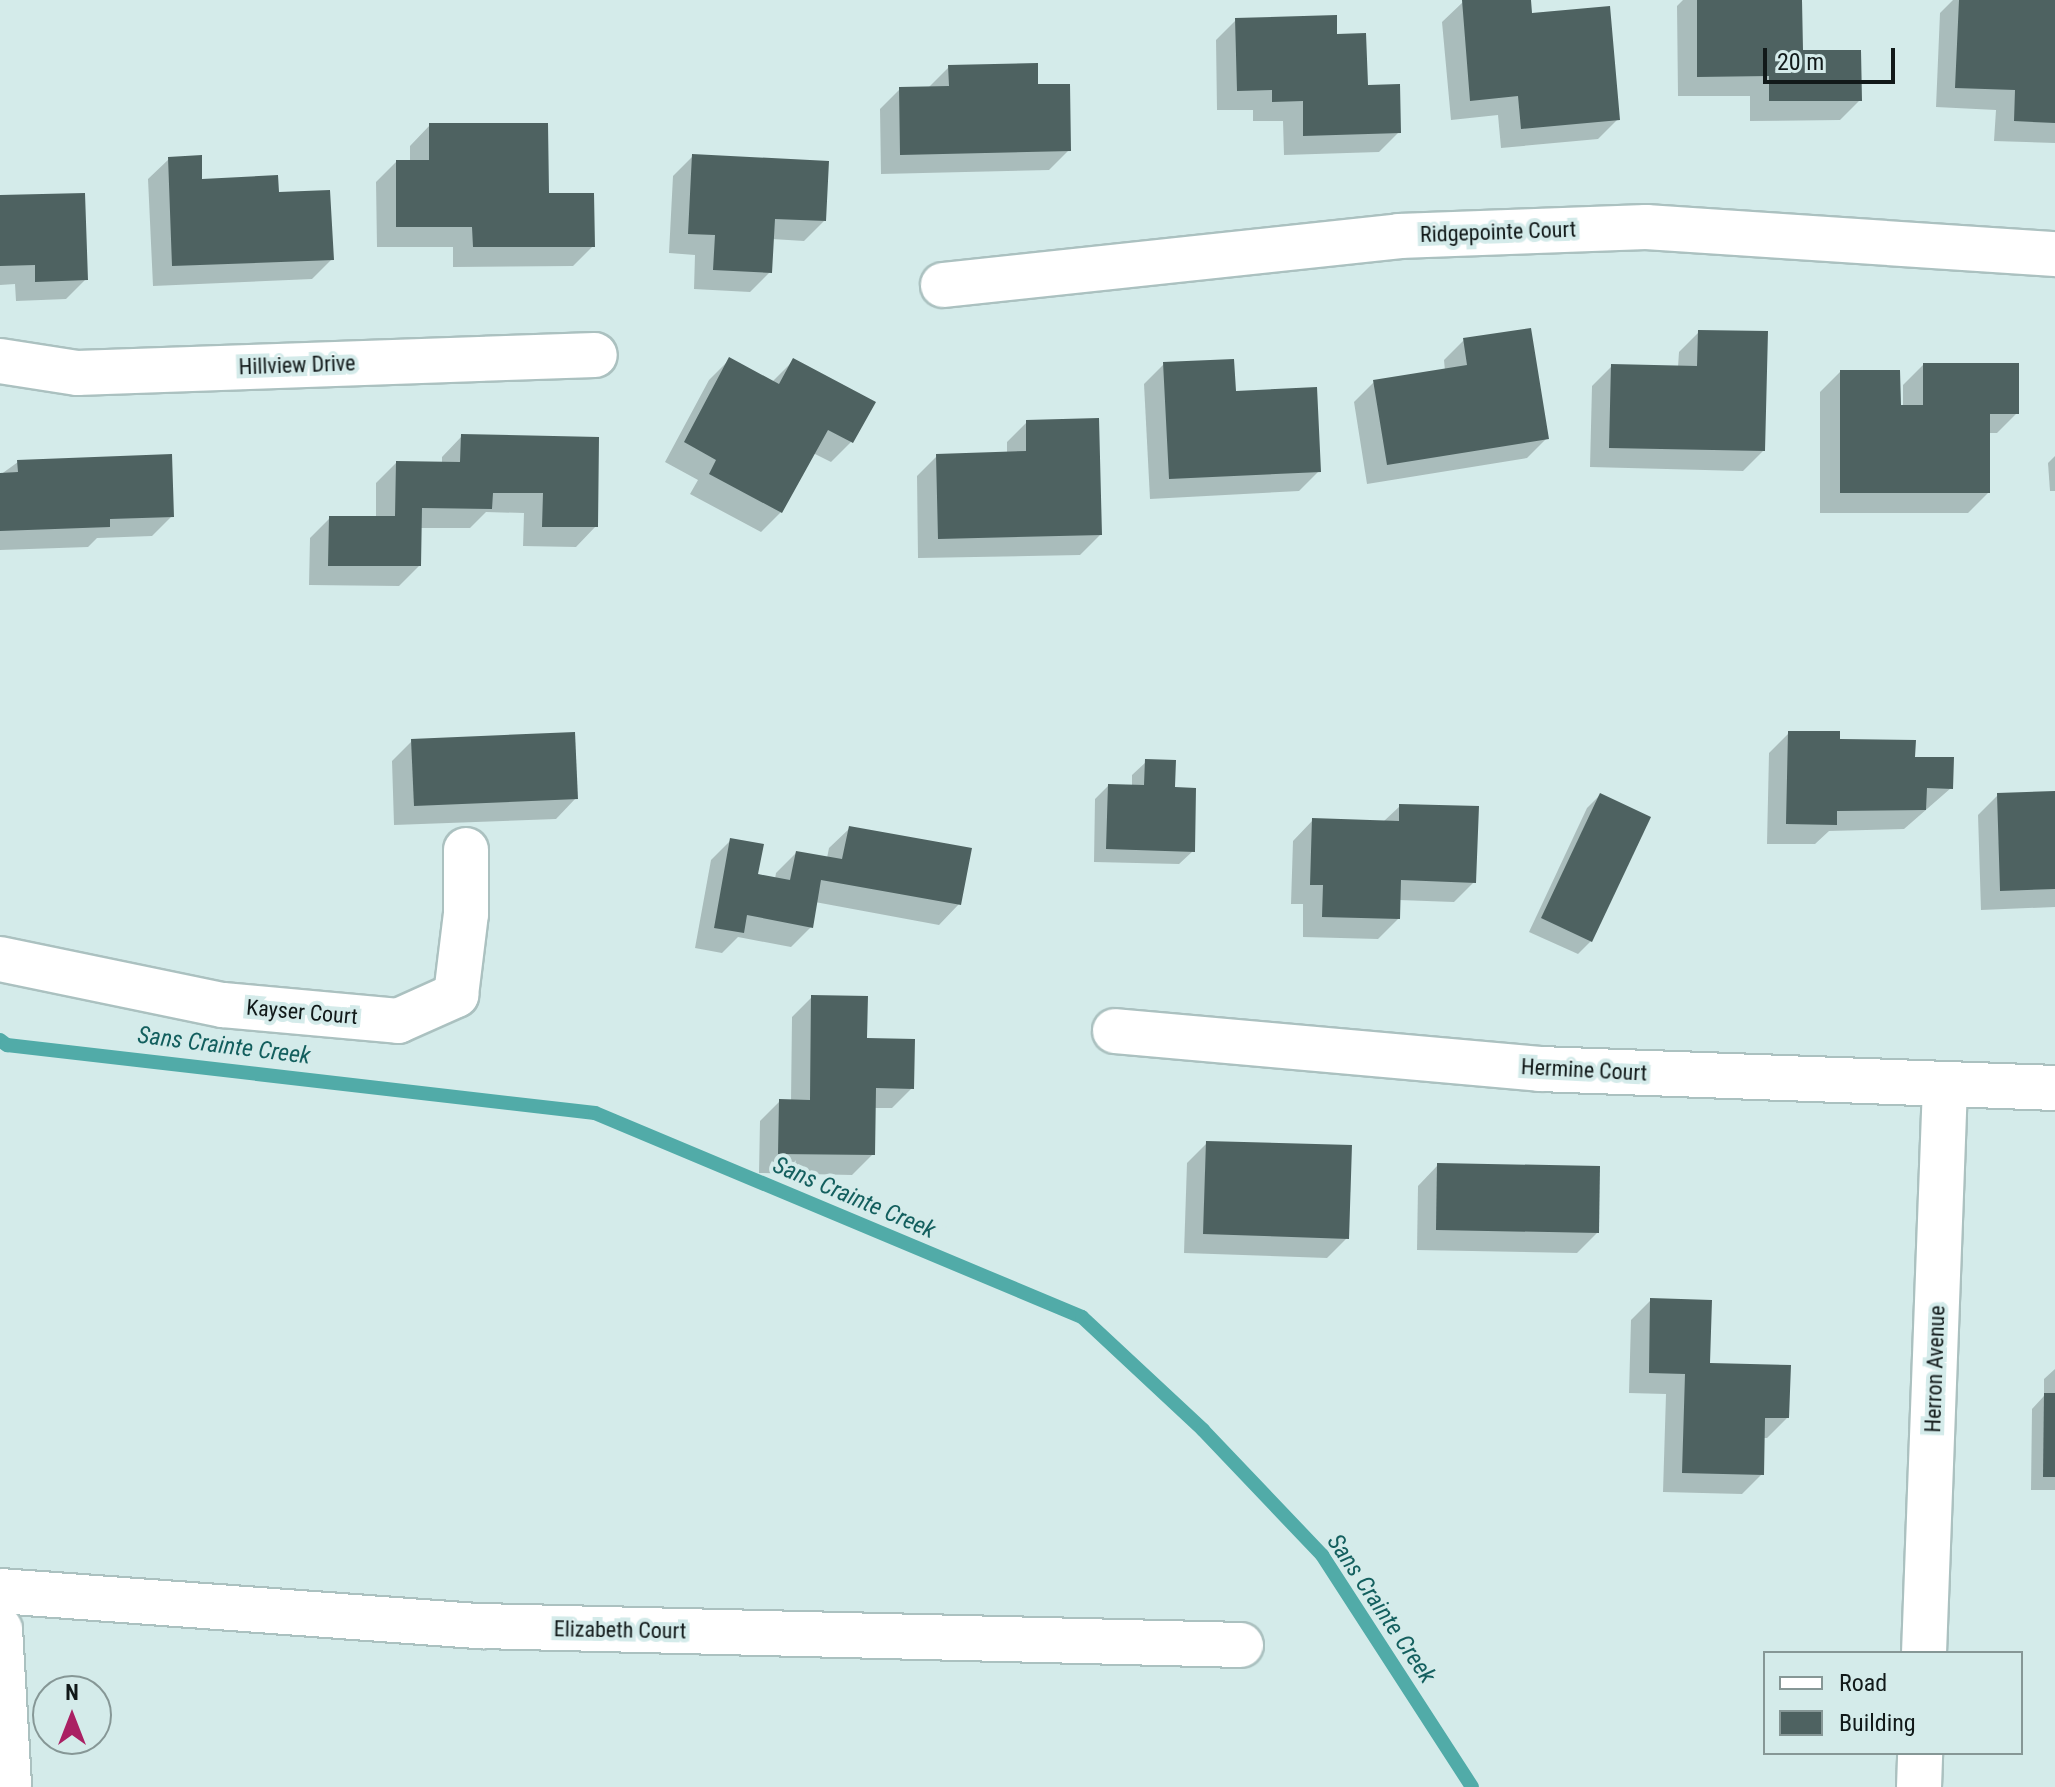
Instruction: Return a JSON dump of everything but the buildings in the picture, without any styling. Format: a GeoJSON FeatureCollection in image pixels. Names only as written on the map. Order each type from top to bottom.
{"type":"FeatureCollection","features":[{"type":"Feature","properties":{"kind":"street","name":"Ridgepointe Court"},"geometry":{"type":"LineString","coordinates":[[943,285],[1399,236],[1646,227],[2055,254]]}},
{"type":"Feature","properties":{"kind":"street","name":"Hillview Drive"},"geometry":{"type":"LineString","coordinates":[[0,361],[77,373],[595,355]]}},
{"type":"Feature","properties":{"kind":"street","name":"Kayser Court"},"geometry":{"type":"LineString","coordinates":[[0,959],[223,1005],[398,1021],[456,995],[466,914],[466,850]]}},
{"type":"Feature","properties":{"kind":"street","name":"Hermine Court"},"geometry":{"type":"LineString","coordinates":[[1115,1031],[1540,1069],[2055,1088]]}},
{"type":"Feature","properties":{"kind":"street","name":"Herron Avenue"},"geometry":{"type":"LineString","coordinates":[[1924,1651],[1945,1085]]}},
{"type":"Feature","properties":{"kind":"street","name":"Elizabeth Court"},"geometry":{"type":"LineString","coordinates":[[0,1591],[481,1626],[1241,1645]]}},
{"type":"Feature","properties":{"kind":"street"},"geometry":{"type":"LineString","coordinates":[[0,1629],[9,1787]]}},
{"type":"Feature","properties":{"kind":"street"},"geometry":{"type":"LineString","coordinates":[[1919,1787],[1920,1755]]}},
{"type":"Feature","properties":{"kind":"waterway","name":"Sans Crainte Creek"},"geometry":{"type":"LineString","coordinates":[[0,1040],[7,1045],[595,1113],[1082,1317],[1203,1430],[1322,1555],[1472,1787]]}}]}
